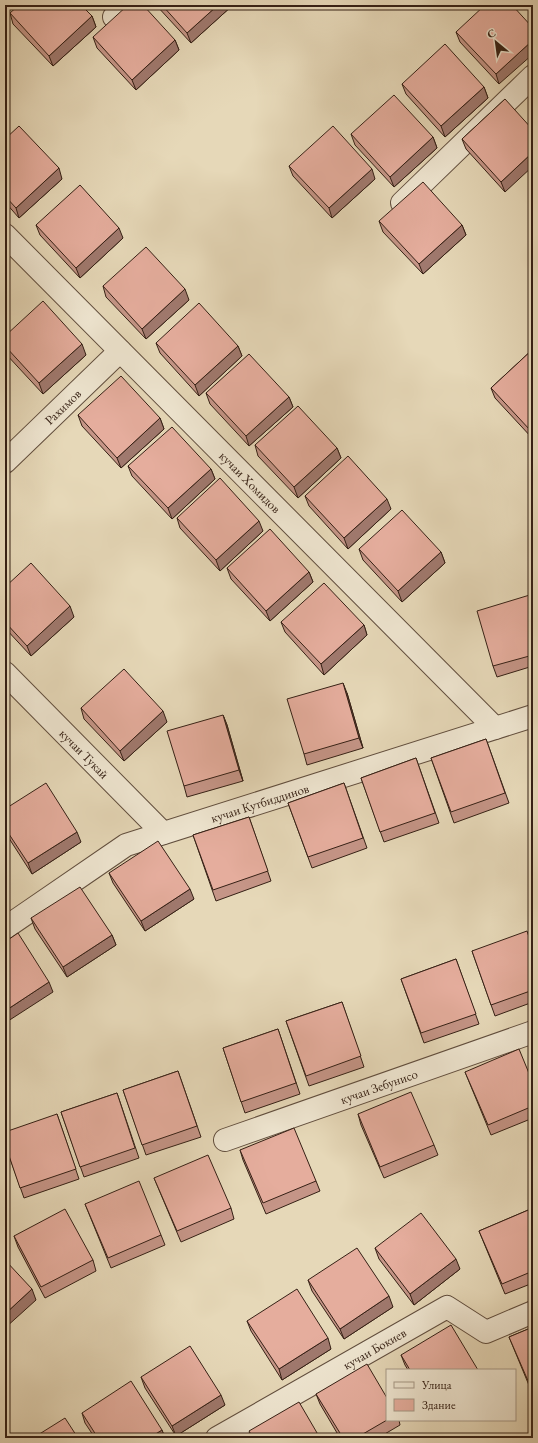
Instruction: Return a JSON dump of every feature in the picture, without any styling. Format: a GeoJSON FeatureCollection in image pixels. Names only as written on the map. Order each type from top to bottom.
{"type":"FeatureCollection","features":[{"type":"Feature","properties":{"kind":"street"},"geometry":{"type":"LineString","coordinates":[[389,216],[533,76]]}},
{"type":"Feature","properties":{"kind":"street","name":"кучаи Хомидов"},"geometry":{"type":"LineString","coordinates":[[5,235],[495,728]]}},
{"type":"Feature","properties":{"kind":"street","name":"Рахимов"},"geometry":{"type":"LineString","coordinates":[[5,462],[120,351]]}},
{"type":"Feature","properties":{"kind":"street","name":"кучаи Тукай"},"geometry":{"type":"LineString","coordinates":[[5,673],[163,833]]}},
{"type":"Feature","properties":{"kind":"street","name":"кучаи Кутбиддинов"},"geometry":{"type":"LineString","coordinates":[[5,928],[126,845],[533,716]]}},
{"type":"Feature","properties":{"kind":"street","name":"кучаи Зебунисо"},"geometry":{"type":"LineString","coordinates":[[225,1140],[533,1032]]}},
{"type":"Feature","properties":{"kind":"street","name":"кучаи Бокиев"},"geometry":{"type":"LineString","coordinates":[[217,1438],[447,1307],[486,1332],[533,1312]]}},
{"type":"Feature","properties":{"kind":"building"},"geometry":{"type":"Polygon","coordinates":[[[19,5],[81,5],[92,16],[49,56],[10,13],[19,5]]]}},
{"type":"Feature","properties":{"kind":"building"},"geometry":{"type":"Polygon","coordinates":[[[128,5],[143,5],[175,40],[132,80],[93,37],[128,5]]]}},
{"type":"Feature","properties":{"kind":"building"},"geometry":{"type":"Polygon","coordinates":[[[162,5],[218,5],[187,33],[162,5]]]}},
{"type":"Feature","properties":{"kind":"building"},"geometry":{"type":"Polygon","coordinates":[[[485,5],[512,5],[533,28],[533,40],[496,74],[456,32],[485,5]]]}},
{"type":"Feature","properties":{"kind":"building"},"geometry":{"type":"Polygon","coordinates":[[[445,44],[484,87],[441,126],[402,84],[445,44]]]}},
{"type":"Feature","properties":{"kind":"building"},"geometry":{"type":"Polygon","coordinates":[[[394,95],[433,137],[390,177],[351,134],[394,95]]]}},
{"type":"Feature","properties":{"kind":"building"},"geometry":{"type":"Polygon","coordinates":[[[505,99],[533,130],[533,152],[501,182],[462,139],[505,99]]]}},
{"type":"Feature","properties":{"kind":"building"},"geometry":{"type":"Polygon","coordinates":[[[19,126],[59,168],[16,208],[5,196],[5,139],[19,126]]]}},
{"type":"Feature","properties":{"kind":"building"},"geometry":{"type":"Polygon","coordinates":[[[333,126],[372,169],[329,208],[289,166],[333,126]]]}},
{"type":"Feature","properties":{"kind":"building"},"geometry":{"type":"Polygon","coordinates":[[[423,182],[462,225],[419,264],[379,221],[423,182]]]}},
{"type":"Feature","properties":{"kind":"building"},"geometry":{"type":"Polygon","coordinates":[[[80,185],[119,228],[76,268],[36,225],[80,185]]]}},
{"type":"Feature","properties":{"kind":"building"},"geometry":{"type":"Polygon","coordinates":[[[146,247],[185,289],[142,329],[103,286],[146,247]]]}},
{"type":"Feature","properties":{"kind":"building"},"geometry":{"type":"Polygon","coordinates":[[[43,301],[82,344],[39,383],[5,346],[5,336],[43,301]]]}},
{"type":"Feature","properties":{"kind":"building"},"geometry":{"type":"Polygon","coordinates":[[[199,303],[238,346],[195,385],[156,343],[199,303]]]}},
{"type":"Feature","properties":{"kind":"building"},"geometry":{"type":"Polygon","coordinates":[[[533,349],[533,428],[530,430],[491,388],[533,349]]]}},
{"type":"Feature","properties":{"kind":"building"},"geometry":{"type":"Polygon","coordinates":[[[249,354],[289,397],[246,436],[206,393],[249,354]]]}},
{"type":"Feature","properties":{"kind":"building"},"geometry":{"type":"Polygon","coordinates":[[[121,376],[160,418],[117,458],[78,415],[121,376]]]}},
{"type":"Feature","properties":{"kind":"building"},"geometry":{"type":"Polygon","coordinates":[[[298,406],[337,448],[294,487],[255,445],[298,406]]]}},
{"type":"Feature","properties":{"kind":"building"},"geometry":{"type":"Polygon","coordinates":[[[172,427],[211,469],[168,508],[128,466],[172,427]]]}},
{"type":"Feature","properties":{"kind":"building"},"geometry":{"type":"Polygon","coordinates":[[[348,456],[387,499],[344,538],[305,496],[348,456]]]}},
{"type":"Feature","properties":{"kind":"building"},"geometry":{"type":"Polygon","coordinates":[[[220,478],[259,521],[216,560],[177,518],[220,478]]]}},
{"type":"Feature","properties":{"kind":"building"},"geometry":{"type":"Polygon","coordinates":[[[402,510],[441,552],[398,591],[359,549],[402,510]]]}},
{"type":"Feature","properties":{"kind":"building"},"geometry":{"type":"Polygon","coordinates":[[[270,529],[309,572],[266,611],[227,568],[270,529]]]}},
{"type":"Feature","properties":{"kind":"building"},"geometry":{"type":"Polygon","coordinates":[[[31,563],[70,606],[27,646],[5,622],[5,587],[31,563]]]}},
{"type":"Feature","properties":{"kind":"building"},"geometry":{"type":"Polygon","coordinates":[[[324,583],[364,625],[321,664],[281,622],[324,583]]]}},
{"type":"Feature","properties":{"kind":"building"},"geometry":{"type":"Polygon","coordinates":[[[533,594],[533,655],[493,666],[477,611],[533,594]]]}},
{"type":"Feature","properties":{"kind":"building"},"geometry":{"type":"Polygon","coordinates":[[[124,669],[163,711],[120,751],[81,708],[124,669]]]}},
{"type":"Feature","properties":{"kind":"building"},"geometry":{"type":"Polygon","coordinates":[[[343,683],[359,738],[304,754],[287,699],[343,683]]]}},
{"type":"Feature","properties":{"kind":"building"},"geometry":{"type":"Polygon","coordinates":[[[223,715],[239,770],[184,786],[167,731],[223,715]]]}},
{"type":"Feature","properties":{"kind":"building"},"geometry":{"type":"Polygon","coordinates":[[[486,739],[505,793],[451,812],[431,758],[486,739]]]}},
{"type":"Feature","properties":{"kind":"building"},"geometry":{"type":"Polygon","coordinates":[[[416,758],[435,813],[380,832],[361,778],[416,758]]]}},
{"type":"Feature","properties":{"kind":"building"},"geometry":{"type":"Polygon","coordinates":[[[46,783],[77,832],[28,863],[5,828],[5,809],[46,783]]]}},
{"type":"Feature","properties":{"kind":"building"},"geometry":{"type":"Polygon","coordinates":[[[344,783],[363,838],[308,857],[288,803],[344,783]]]}},
{"type":"Feature","properties":{"kind":"building"},"geometry":{"type":"Polygon","coordinates":[[[249,817],[268,871],[213,890],[193,835],[249,817]]]}},
{"type":"Feature","properties":{"kind":"building"},"geometry":{"type":"Polygon","coordinates":[[[158,841],[190,889],[141,921],[109,873],[158,841]]]}},
{"type":"Feature","properties":{"kind":"building"},"geometry":{"type":"Polygon","coordinates":[[[80,887],[112,935],[63,967],[31,918],[80,887]]]}},
{"type":"Feature","properties":{"kind":"building"},"geometry":{"type":"Polygon","coordinates":[[[527,931],[533,949],[533,990],[491,1005],[472,951],[527,931]]]}},
{"type":"Feature","properties":{"kind":"building"},"geometry":{"type":"Polygon","coordinates":[[[18,933],[49,982],[5,1011],[5,942],[18,933]]]}},
{"type":"Feature","properties":{"kind":"building"},"geometry":{"type":"Polygon","coordinates":[[[456,959],[476,1014],[421,1033],[401,979],[456,959]]]}},
{"type":"Feature","properties":{"kind":"building"},"geometry":{"type":"Polygon","coordinates":[[[342,1002],[361,1056],[306,1076],[286,1021],[342,1002]]]}},
{"type":"Feature","properties":{"kind":"building"},"geometry":{"type":"Polygon","coordinates":[[[278,1029],[296,1083],[241,1102],[223,1048],[278,1029]]]}},
{"type":"Feature","properties":{"kind":"building"},"geometry":{"type":"Polygon","coordinates":[[[519,1049],[533,1083],[533,1106],[488,1125],[465,1072],[519,1049]]]}},
{"type":"Feature","properties":{"kind":"building"},"geometry":{"type":"Polygon","coordinates":[[[178,1071],[197,1126],[142,1145],[123,1090],[178,1071]]]}},
{"type":"Feature","properties":{"kind":"building"},"geometry":{"type":"Polygon","coordinates":[[[411,1092],[434,1145],[380,1167],[358,1114],[411,1092]]]}},
{"type":"Feature","properties":{"kind":"building"},"geometry":{"type":"Polygon","coordinates":[[[117,1093],[135,1148],[80,1167],[61,1112],[117,1093]]]}},
{"type":"Feature","properties":{"kind":"building"},"geometry":{"type":"Polygon","coordinates":[[[57,1114],[76,1169],[20,1188],[5,1144],[5,1132],[57,1114]]]}},
{"type":"Feature","properties":{"kind":"building"},"geometry":{"type":"Polygon","coordinates":[[[294,1128],[316,1181],[263,1203],[240,1150],[294,1128]]]}},
{"type":"Feature","properties":{"kind":"building"},"geometry":{"type":"Polygon","coordinates":[[[208,1155],[231,1208],[177,1231],[154,1178],[208,1155]]]}},
{"type":"Feature","properties":{"kind":"building"},"geometry":{"type":"Polygon","coordinates":[[[139,1181],[161,1235],[108,1258],[85,1204],[139,1181]]]}},
{"type":"Feature","properties":{"kind":"building"},"geometry":{"type":"Polygon","coordinates":[[[533,1208],[533,1271],[502,1284],[479,1231],[533,1208]]]}},
{"type":"Feature","properties":{"kind":"building"},"geometry":{"type":"Polygon","coordinates":[[[65,1209],[93,1260],[41,1287],[14,1236],[65,1209]]]}},
{"type":"Feature","properties":{"kind":"building"},"geometry":{"type":"Polygon","coordinates":[[[421,1213],[456,1259],[410,1294],[375,1248],[421,1213]]]}},
{"type":"Feature","properties":{"kind":"building"},"geometry":{"type":"Polygon","coordinates":[[[357,1248],[389,1296],[340,1329],[308,1280],[357,1248]]]}},
{"type":"Feature","properties":{"kind":"building"},"geometry":{"type":"Polygon","coordinates":[[[5,1260],[32,1289],[5,1314],[5,1260]]]}},
{"type":"Feature","properties":{"kind":"building"},"geometry":{"type":"Polygon","coordinates":[[[297,1289],[328,1338],[279,1369],[247,1321],[297,1289]]]}},
{"type":"Feature","properties":{"kind":"building"},"geometry":{"type":"Polygon","coordinates":[[[451,1325],[477,1369],[409,1369],[401,1355],[451,1325]]]}},
{"type":"Feature","properties":{"kind":"building"},"geometry":{"type":"Polygon","coordinates":[[[533,1327],[533,1390],[532,1390],[509,1337],[533,1327]]]}},
{"type":"Feature","properties":{"kind":"building"},"geometry":{"type":"Polygon","coordinates":[[[190,1346],[221,1395],[172,1426],[141,1377],[190,1346]]]}},
{"type":"Feature","properties":{"kind":"building"},"geometry":{"type":"Polygon","coordinates":[[[367,1364],[386,1396],[386,1421],[356,1438],[343,1438],[316,1394],[367,1364]]]}},
{"type":"Feature","properties":{"kind":"building"},"geometry":{"type":"Polygon","coordinates":[[[131,1381],[162,1430],[149,1438],[98,1438],[82,1413],[131,1381]]]}},
{"type":"Feature","properties":{"kind":"building"},"geometry":{"type":"Polygon","coordinates":[[[299,1402],[320,1438],[253,1438],[249,1431],[299,1402]]]}},
{"type":"Feature","properties":{"kind":"building"},"geometry":{"type":"Polygon","coordinates":[[[65,1418],[78,1438],[33,1438],[65,1418]]]}}]}
